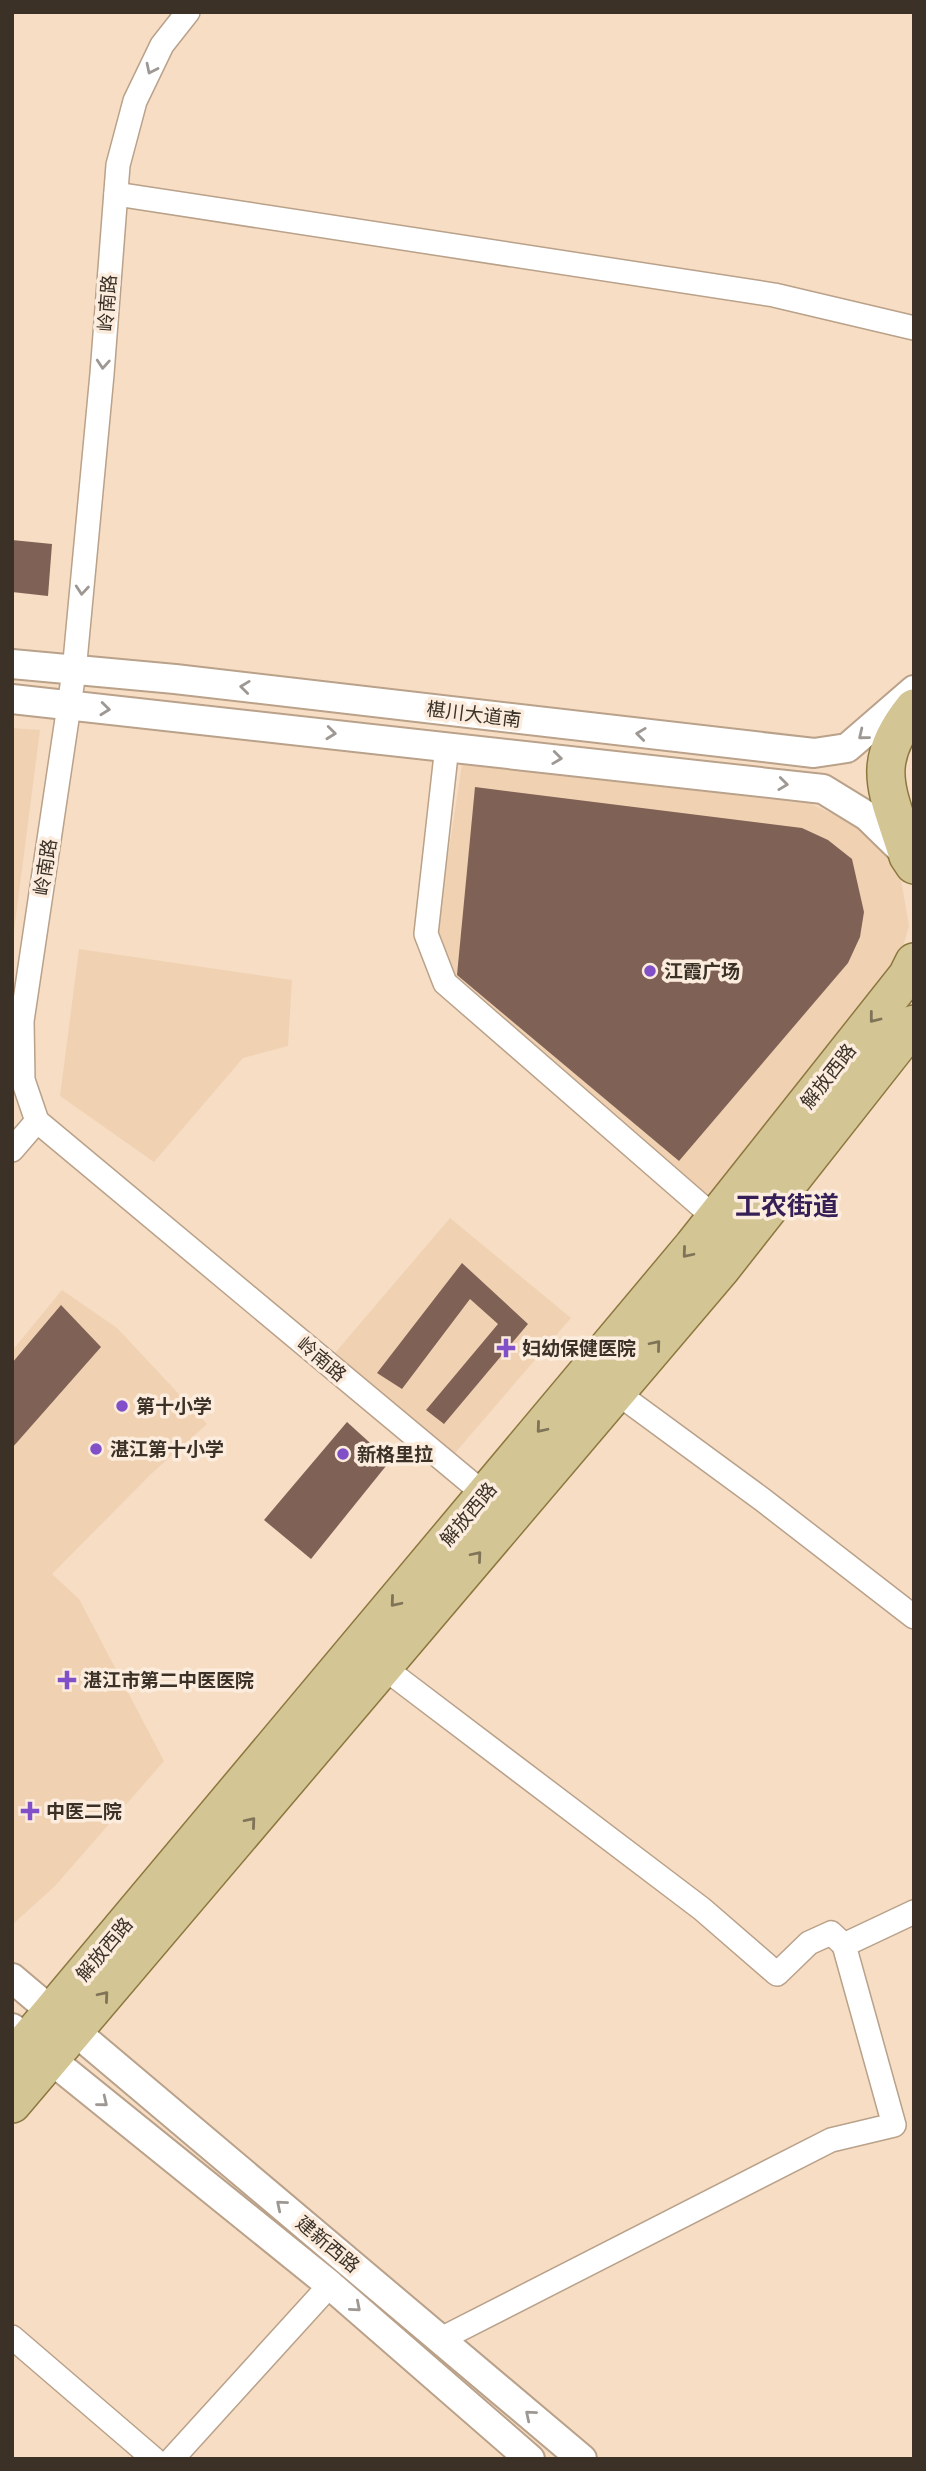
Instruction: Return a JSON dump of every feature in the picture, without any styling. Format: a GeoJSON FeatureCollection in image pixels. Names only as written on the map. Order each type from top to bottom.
{"type":"FeatureCollection","features":[{"type":"Feature","properties":{"kind":"main road"},"geometry":{"type":"LineString","coordinates":[[911,705],[888,745],[884,776],[912,869]]}},
{"type":"Feature","properties":{"kind":"main road","name":"解放西路"},"geometry":{"type":"LineString","coordinates":[[12,2104],[26,2047],[63,2021],[383,1667],[498,1505],[716,1218],[907,976],[914,962]]}},
{"type":"Feature","properties":{"kind":"main road","name":"解放西路"},"geometry":{"type":"LineString","coordinates":[[63,2021],[498,1505],[616,1392],[721,1269],[914,1024]]}},
{"type":"Feature","properties":{"kind":"street","name":"岭南路"},"geometry":{"type":"LineString","coordinates":[[188,12],[162,45],[135,101],[118,165],[74,672],[22,1021],[23,1080],[37,1121],[498,1505]]}},
{"type":"Feature","properties":{"kind":"street"},"geometry":{"type":"LineString","coordinates":[[116,194],[774,295],[914,328]]}},
{"type":"Feature","properties":{"kind":"street","name":"椹川大道南"},"geometry":{"type":"LineString","coordinates":[[12,664],[74,672],[175,679],[814,753],[847,748],[911,705]]}},
{"type":"Feature","properties":{"kind":"street","name":"椹川大道南"},"geometry":{"type":"LineString","coordinates":[[12,699],[823,789],[867,817],[912,869]]}},
{"type":"Feature","properties":{"kind":"street"},"geometry":{"type":"LineString","coordinates":[[447,746],[426,934],[445,983],[716,1218]]}},
{"type":"Feature","properties":{"kind":"street"},"geometry":{"type":"LineString","coordinates":[[12,1150],[37,1121]]}},
{"type":"Feature","properties":{"kind":"street"},"geometry":{"type":"LineString","coordinates":[[616,1392],[763,1500],[914,1617]]}},
{"type":"Feature","properties":{"kind":"street"},"geometry":{"type":"LineString","coordinates":[[383,1667],[702,1909],[776,1974],[809,1943],[831,1933],[844,1945],[894,2125],[831,2140],[440,2339]]}},
{"type":"Feature","properties":{"kind":"street"},"geometry":{"type":"LineString","coordinates":[[844,1945],[914,1912]]}},
{"type":"Feature","properties":{"kind":"street","name":"建新西路"},"geometry":{"type":"LineString","coordinates":[[12,1978],[582,2459]]}},
{"type":"Feature","properties":{"kind":"street","name":"建新西路"},"geometry":{"type":"LineString","coordinates":[[26,2047],[330,2285],[530,2459]]}},
{"type":"Feature","properties":{"kind":"street"},"geometry":{"type":"LineString","coordinates":[[172,2459],[330,2285]]}},
{"type":"Feature","properties":{"kind":"street"},"geometry":{"type":"LineString","coordinates":[[12,2337],[154,2459]]}},
{"type":"Feature","properties":{"kind":"shaded area"},"geometry":{"type":"Polygon","coordinates":[[[12,728],[40,730],[12,947],[12,728]]]}},
{"type":"Feature","properties":{"kind":"shaded area","name":"江霞广场"},"geometry":{"type":"Polygon","coordinates":[[[462,764],[811,804],[862,827],[898,862],[909,926],[898,964],[712,1201],[451,981],[436,934],[462,764]]]}},
{"type":"Feature","properties":{"kind":"shaded area"},"geometry":{"type":"Polygon","coordinates":[[[79,949],[292,980],[288,1046],[243,1058],[154,1162],[60,1096],[79,949]]]}},
{"type":"Feature","properties":{"kind":"shaded area"},"geometry":{"type":"Polygon","coordinates":[[[450,1218],[571,1318],[455,1453],[335,1353],[450,1218]]]}},
{"type":"Feature","properties":{"kind":"shaded area"},"geometry":{"type":"Polygon","coordinates":[[[62,1290],[117,1328],[207,1424],[151,1474],[52,1574],[79,1599],[164,1761],[55,1886],[13,1924],[12,1351],[62,1290]]]}},
{"type":"Feature","properties":{"kind":"building"},"geometry":{"type":"Polygon","coordinates":[[[12,540],[52,544],[48,596],[12,592],[12,540]]]}},
{"type":"Feature","properties":{"kind":"building","name":"江霞广场"},"geometry":{"type":"Polygon","coordinates":[[[475,787],[802,828],[828,840],[852,859],[864,912],[860,937],[848,963],[679,1161],[457,975],[475,787]]]}},
{"type":"Feature","properties":{"kind":"building"},"geometry":{"type":"Polygon","coordinates":[[[462,1263],[528,1324],[444,1424],[426,1410],[498,1324],[470,1299],[402,1389],[377,1373],[462,1263]]]}},
{"type":"Feature","properties":{"kind":"building"},"geometry":{"type":"Polygon","coordinates":[[[61,1305],[101,1347],[12,1448],[12,1363],[61,1305]]]}},
{"type":"Feature","properties":{"kind":"building"},"geometry":{"type":"Polygon","coordinates":[[[347,1422],[390,1461],[311,1559],[264,1520],[347,1422]]]}},
{"type":"Feature","properties":{"kind":"place","name":"江霞广场"},"geometry":{"type":"Point","coordinates":[650,971]}},
{"type":"Feature","properties":{"kind":"place","name":"妇幼保健医院"},"geometry":{"type":"Point","coordinates":[506,1348]}},
{"type":"Feature","properties":{"kind":"place","name":"第十小学"},"geometry":{"type":"Point","coordinates":[122,1406]}},
{"type":"Feature","properties":{"kind":"place","name":"湛江第十小学"},"geometry":{"type":"Point","coordinates":[96,1449]}},
{"type":"Feature","properties":{"kind":"place","name":"新格里拉"},"geometry":{"type":"Point","coordinates":[343,1454]}},
{"type":"Feature","properties":{"kind":"place","name":"湛江市第二中医医院"},"geometry":{"type":"Point","coordinates":[67,1680]}},
{"type":"Feature","properties":{"kind":"place","name":"中医二院"},"geometry":{"type":"Point","coordinates":[30,1811]}},
{"type":"Feature","properties":{"kind":"district","name":"工农街道"},"geometry":{"type":"Point","coordinates":[787,1206]}}]}
